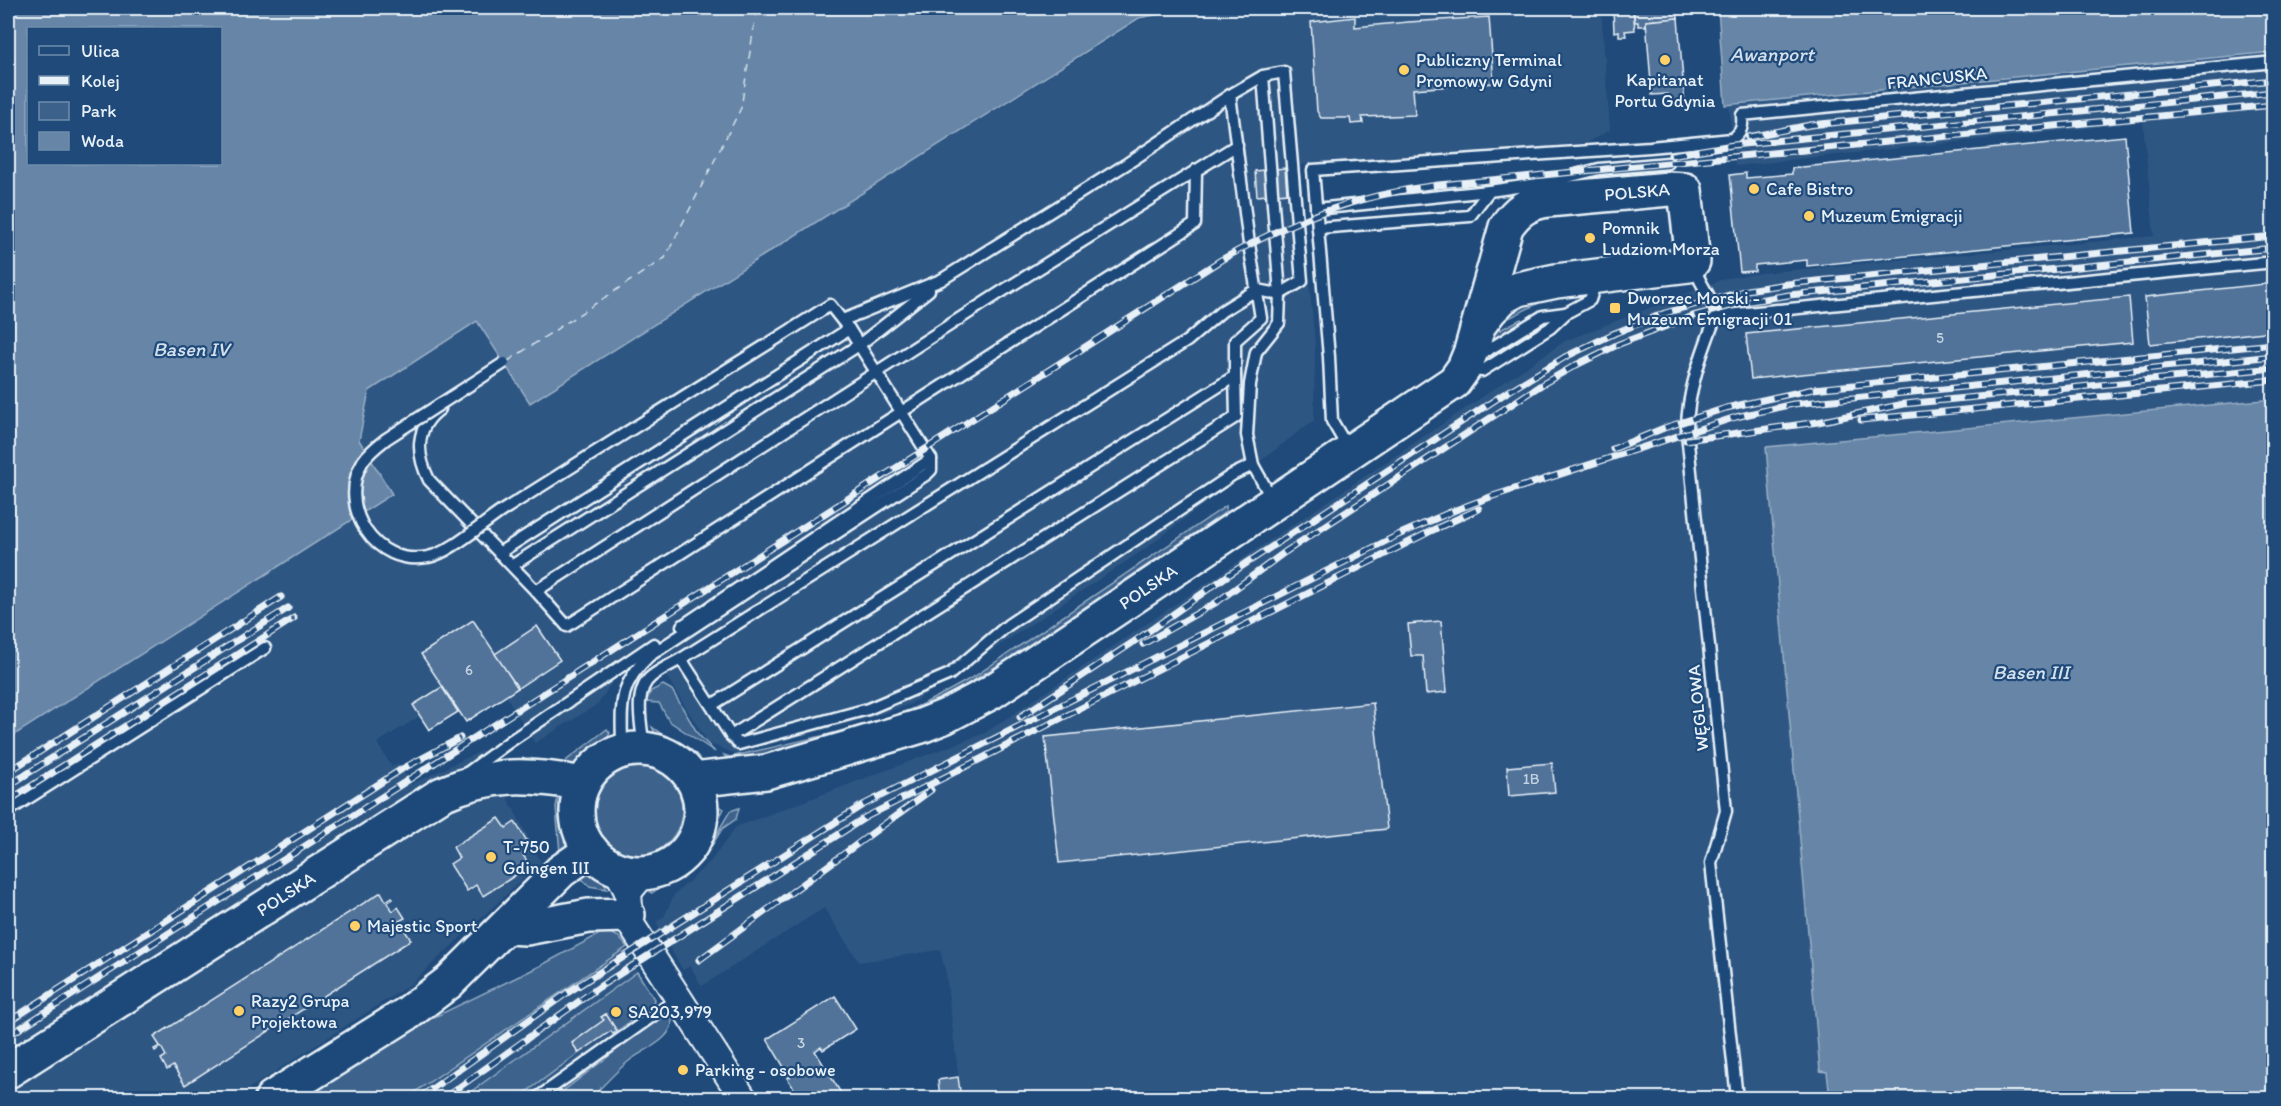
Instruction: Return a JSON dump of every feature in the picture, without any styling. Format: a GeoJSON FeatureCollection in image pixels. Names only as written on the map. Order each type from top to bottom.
{"type":"FeatureCollection","features":[{"type":"Feature","properties":{"kind":"highway","name":"POLSKA"},"geometry":{"type":"LineString","coordinates":[[697,793],[921,726],[990,693],[1454,382],[1471,349],[1490,310],[1503,297],[1535,284],[1689,265],[1693,261],[1685,190],[1669,176],[1581,197],[1532,203],[1513,216],[1506,227],[1471,349]]}},
{"type":"Feature","properties":{"kind":"highway"},"geometry":{"type":"LineString","coordinates":[[506,927],[526,928],[589,916],[629,887],[679,858],[692,844],[699,826],[697,793],[680,764],[663,754],[633,750],[606,758],[592,769],[583,784],[578,799],[577,816],[580,832],[591,850],[629,887]]}},
{"type":"Feature","properties":{"kind":"highway","name":"POLSKA"},"geometry":{"type":"LineString","coordinates":[[8,1071],[428,804],[465,784],[507,776],[546,777],[583,784]]}},
{"type":"Feature","properties":{"kind":"highway"},"geometry":{"type":"LineString","coordinates":[[272,1098],[417,1007],[449,982],[561,871],[591,850]]}},
{"type":"Feature","properties":{"kind":"street"},"geometry":{"type":"LineString","coordinates":[[629,887],[630,923],[743,1098]]}},
{"type":"Feature","properties":{"kind":"lane","name":"FRANCUSKA"},"geometry":{"type":"LineString","coordinates":[[1667,145],[1732,139],[1741,131],[1742,115],[2274,62]]}},
{"type":"Feature","properties":{"kind":"lane"},"geometry":{"type":"LineString","coordinates":[[513,565],[859,345],[941,280],[1230,95],[1263,76],[1284,72],[1302,281],[1280,294],[1256,290],[1221,311],[1187,340],[681,659],[652,675],[642,688],[633,750]]}},
{"type":"Feature","properties":{"kind":"lane"},"geometry":{"type":"LineString","coordinates":[[1263,76],[1280,294],[1279,323],[1256,352],[1250,384],[1247,435],[1253,465],[1274,501]]}},
{"type":"Feature","properties":{"kind":"lane"},"geometry":{"type":"LineString","coordinates":[[731,736],[1236,417],[1235,341],[1261,318],[1230,95]]}},
{"type":"Feature","properties":{"kind":"lane"},"geometry":{"type":"LineString","coordinates":[[536,591],[1237,145]]}},
{"type":"Feature","properties":{"kind":"lane"},"geometry":{"type":"LineString","coordinates":[[1316,209],[1488,191],[1544,183],[1582,172],[1669,176],[1667,145],[1313,170],[1316,209],[1329,357],[1332,421],[1350,451]]}},
{"type":"Feature","properties":{"kind":"lane"},"geometry":{"type":"LineString","coordinates":[[633,750],[623,696],[626,684],[639,666],[664,646],[931,470],[931,459],[901,411],[877,373],[846,325],[830,305],[501,511],[442,552],[429,557],[412,558],[397,555],[382,548],[370,538],[361,524],[354,492],[356,477],[362,462],[372,449],[504,363],[433,414],[425,423],[419,443],[423,467],[429,480],[499,553],[513,565],[567,626],[901,411],[1195,224],[1196,170]]}},
{"type":"Feature","properties":{"kind":"lane"},"geometry":{"type":"LineString","coordinates":[[1544,183],[1581,197]]}},
{"type":"Feature","properties":{"kind":"lane"},"geometry":{"type":"LineString","coordinates":[[1318,228],[1470,216],[1488,191]]}},
{"type":"Feature","properties":{"kind":"lane"},"geometry":{"type":"LineString","coordinates":[[1693,261],[1696,275],[1712,299],[1716,316],[2274,262]]}},
{"type":"Feature","properties":{"kind":"lane"},"geometry":{"type":"LineString","coordinates":[[1566,313],[1543,316],[1488,350],[1471,349],[1482,371],[1550,328],[1566,313],[1590,300],[1597,276]]}},
{"type":"Feature","properties":{"kind":"lane"},"geometry":{"type":"LineString","coordinates":[[499,553],[846,325],[941,280]]}},
{"type":"Feature","properties":{"kind":"lane","name":"WĘGLOWA"},"geometry":{"type":"LineString","coordinates":[[1716,316],[1704,346],[1686,420],[1726,811],[1711,863],[1737,1098]]}},
{"type":"Feature","properties":{"kind":"lane"},"geometry":{"type":"LineString","coordinates":[[712,705],[1235,376]]}},
{"type":"Feature","properties":{"kind":"lane"},"geometry":{"type":"LineString","coordinates":[[428,804],[509,742],[931,459]]}},
{"type":"Feature","properties":{"kind":"lane"},"geometry":{"type":"LineString","coordinates":[[681,659],[731,736],[739,744],[868,709],[950,674],[1008,626],[1232,475],[1253,465]]}},
{"type":"Feature","properties":{"kind":"lane"},"geometry":{"type":"LineString","coordinates":[[8,811],[265,648]]}},
{"type":"Feature","properties":{"kind":"lane"},"geometry":{"type":"LineString","coordinates":[[537,1098],[678,998]]}},
{"type":"Feature","properties":{"kind":"shaded area"},"geometry":{"type":"Polygon","coordinates":[[[1204,8],[1601,8],[1610,130],[1586,143],[1299,165],[1315,346],[1314,420],[1145,549],[911,704],[869,718],[736,754],[708,743],[649,648],[621,669],[598,704],[535,743],[506,696],[466,722],[458,712],[429,730],[420,716],[377,743],[392,767],[398,763],[412,784],[483,750],[541,862],[411,984],[234,1098],[8,1098],[8,739],[392,494],[359,440],[369,391],[478,321],[530,403],[1139,20],[1204,8]]]}},
{"type":"Feature","properties":{"kind":"shaded area"},"geometry":{"type":"Polygon","coordinates":[[[2273,52],[2273,399],[1766,447],[1820,1070],[1827,1071],[1830,1098],[961,1098],[946,974],[940,950],[859,962],[824,908],[702,986],[690,966],[683,970],[675,957],[656,922],[664,917],[674,895],[710,862],[736,827],[985,733],[1565,341],[1726,278],[2154,236],[2143,122],[1735,166],[1729,105],[2273,52]]]}},
{"type":"Feature","properties":{"kind":"shaded area"},"geometry":{"type":"Polygon","coordinates":[[[616,935],[669,1022],[588,1098],[320,1098],[616,935]]]}},
{"type":"Feature","properties":{"kind":"green space"},"geometry":{"type":"Polygon","coordinates":[[[1551,297],[1497,324],[1500,330],[1521,319],[1523,322],[1487,344],[1505,306],[1551,297]]]}},
{"type":"Feature","properties":{"kind":"green space"},"geometry":{"type":"Polygon","coordinates":[[[1226,506],[1223,514],[1005,661],[949,695],[919,710],[846,734],[731,764],[724,755],[730,757],[798,742],[887,717],[926,703],[975,676],[1226,506]]]}},
{"type":"Feature","properties":{"kind":"green space"},"geometry":{"type":"Polygon","coordinates":[[[663,685],[672,690],[698,734],[715,752],[669,721],[659,703],[646,702],[651,691],[663,685]]]}},
{"type":"Feature","properties":{"kind":"green space"},"geometry":{"type":"Polygon","coordinates":[[[652,727],[698,760],[699,765],[672,749],[659,738],[652,727]]]}},
{"type":"Feature","properties":{"kind":"green space"},"geometry":{"type":"Polygon","coordinates":[[[607,729],[610,733],[597,750],[584,760],[565,767],[567,760],[607,729]]]}},
{"type":"Feature","properties":{"kind":"green space"},"geometry":{"type":"Polygon","coordinates":[[[635,762],[653,766],[668,776],[678,791],[682,809],[678,827],[668,842],[653,852],[635,856],[617,852],[602,842],[592,827],[588,809],[592,791],[602,776],[617,766],[635,762]]]}},
{"type":"Feature","properties":{"kind":"green space"},"geometry":{"type":"Polygon","coordinates":[[[559,791],[565,797],[564,823],[573,844],[560,853],[556,807],[559,791]]]}},
{"type":"Feature","properties":{"kind":"green space"},"geometry":{"type":"Polygon","coordinates":[[[721,807],[724,809],[692,860],[679,874],[652,893],[650,892],[656,883],[681,865],[691,854],[721,807]]]}},
{"type":"Feature","properties":{"kind":"green space"},"geometry":{"type":"Polygon","coordinates":[[[739,808],[736,819],[722,829],[703,860],[682,880],[706,852],[730,811],[739,808]]]}},
{"type":"Feature","properties":{"kind":"green space"},"geometry":{"type":"Polygon","coordinates":[[[582,871],[597,876],[607,889],[589,886],[576,873],[582,871]]]}},
{"type":"Feature","properties":{"kind":"green space"},"geometry":{"type":"Polygon","coordinates":[[[605,931],[619,937],[627,947],[406,1098],[302,1098],[416,1026],[540,966],[605,931]]]}},
{"type":"Feature","properties":{"kind":"green space"},"geometry":{"type":"Polygon","coordinates":[[[637,972],[654,999],[652,1006],[617,1031],[605,1014],[602,1017],[604,1020],[572,1043],[579,1053],[518,1098],[462,1098],[637,972]]]}},
{"type":"Feature","properties":{"kind":"green space"},"geometry":{"type":"Polygon","coordinates":[[[669,1016],[672,1019],[671,1026],[663,1039],[624,1065],[591,1098],[554,1098],[656,1020],[669,1016]]]}},
{"type":"Feature","properties":{"kind":"water","name":"Basen IV"},"geometry":{"type":"Polygon","coordinates":[[[8,8],[1195,8],[1139,18],[530,403],[477,321],[369,391],[359,440],[392,494],[8,739],[8,8]]]}},
{"type":"Feature","properties":{"kind":"water","name":"Awanport"},"geometry":{"type":"Polygon","coordinates":[[[1718,8],[2273,8],[2273,52],[1725,105],[1718,8]]]}},
{"type":"Feature","properties":{"kind":"water","name":"Basen III"},"geometry":{"type":"Polygon","coordinates":[[[2273,399],[2273,1098],[1830,1098],[1827,1072],[1820,1071],[1766,447],[2273,399]]]}},
{"type":"Feature","properties":{"kind":"building"},"geometry":{"type":"Polygon","coordinates":[[[1613,8],[1633,8],[1635,30],[1625,31],[1626,36],[1619,36],[1619,31],[1614,32],[1613,8]]]}},
{"type":"Feature","properties":{"kind":"building"},"geometry":{"type":"Polygon","coordinates":[[[1633,8],[1677,8],[1678,18],[1646,21],[1646,26],[1638,26],[1638,22],[1635,22],[1633,8]]]}},
{"type":"Feature","properties":{"kind":"building","name":"Publiczny Terminal Promowy w Gdyni"},"geometry":{"type":"Polygon","coordinates":[[[1355,17],[1355,27],[1489,17],[1494,83],[1413,89],[1415,115],[1362,117],[1363,123],[1351,124],[1350,118],[1321,118],[1317,111],[1311,22],[1355,17]]]}},
{"type":"Feature","properties":{"kind":"building","name":"Kapitanat Portu Gdynia"},"geometry":{"type":"Polygon","coordinates":[[[1678,18],[1685,105],[1678,105],[1668,94],[1652,95],[1646,21],[1678,18]]]}},
{"type":"Feature","properties":{"kind":"building"},"geometry":{"type":"Polygon","coordinates":[[[2125,136],[2134,233],[1807,266],[1807,260],[1755,265],[1755,271],[1740,272],[1730,175],[1746,173],[1746,178],[1792,174],[1792,168],[2125,136]]]}},
{"type":"Feature","properties":{"kind":"building"},"geometry":{"type":"Polygon","coordinates":[[[1285,168],[1287,193],[1257,196],[1255,171],[1285,168]]]}},
{"type":"Feature","properties":{"kind":"building"},"geometry":{"type":"Polygon","coordinates":[[[2274,283],[2274,331],[2150,344],[2145,297],[2274,283]]]}},
{"type":"Feature","properties":{"kind":"building"},"geometry":{"type":"Polygon","coordinates":[[[2129,297],[2133,342],[1751,379],[1746,334],[2129,297]]]}},
{"type":"Feature","properties":{"kind":"building"},"geometry":{"type":"Polygon","coordinates":[[[473,620],[518,688],[466,722],[421,654],[473,620]]]}},
{"type":"Feature","properties":{"kind":"building"},"geometry":{"type":"Polygon","coordinates":[[[1441,621],[1447,692],[1426,694],[1423,656],[1411,656],[1408,624],[1441,621]]]}},
{"type":"Feature","properties":{"kind":"building"},"geometry":{"type":"Polygon","coordinates":[[[537,626],[560,660],[518,688],[495,654],[537,626]]]}},
{"type":"Feature","properties":{"kind":"building"},"geometry":{"type":"Polygon","coordinates":[[[442,687],[458,712],[429,730],[413,705],[442,687]]]}},
{"type":"Feature","properties":{"kind":"building"},"geometry":{"type":"Polygon","coordinates":[[[1373,703],[1387,829],[1059,863],[1045,737],[1373,703]]]}},
{"type":"Feature","properties":{"kind":"building"},"geometry":{"type":"Polygon","coordinates":[[[1552,763],[1555,792],[1509,796],[1507,767],[1552,763]]]}},
{"type":"Feature","properties":{"kind":"building","name":"T-750 Gdingen III"},"geometry":{"type":"Polygon","coordinates":[[[499,818],[506,828],[515,822],[532,849],[523,855],[530,866],[483,896],[476,885],[467,891],[450,864],[459,858],[453,847],[499,818]]]}},
{"type":"Feature","properties":{"kind":"building"},"geometry":{"type":"Polygon","coordinates":[[[381,892],[386,901],[392,897],[393,899],[387,903],[393,911],[398,907],[405,918],[399,921],[411,940],[185,1085],[173,1066],[167,1070],[161,1059],[166,1056],[161,1047],[155,1051],[154,1049],[160,1046],[154,1037],[381,892]]]}},
{"type":"Feature","properties":{"kind":"building"},"geometry":{"type":"Polygon","coordinates":[[[835,996],[856,1029],[823,1050],[821,1047],[815,1051],[844,1098],[800,1098],[767,1039],[835,996]]]}},
{"type":"Feature","properties":{"kind":"building"},"geometry":{"type":"Polygon","coordinates":[[[606,1014],[617,1031],[613,1034],[611,1031],[579,1053],[572,1043],[604,1020],[601,1017],[606,1014]]]}},
{"type":"Feature","properties":{"kind":"building"},"geometry":{"type":"Polygon","coordinates":[[[958,1077],[961,1098],[940,1098],[938,1080],[958,1077]]]}},
{"type":"Feature","properties":{"kind":"ferry route"},"geometry":{"type":"LineString","coordinates":[[508,361],[665,258],[741,108],[757,8]]}},
{"type":"Feature","properties":{"kind":"railway"},"geometry":{"type":"LineString","coordinates":[[1748,137],[1810,125],[2274,80]]}},
{"type":"Feature","properties":{"kind":"railway"},"geometry":{"type":"LineString","coordinates":[[1671,155],[1733,145],[2274,92]]}},
{"type":"Feature","properties":{"kind":"railway"},"geometry":{"type":"LineString","coordinates":[[8,1036],[1221,260],[1299,221],[1379,195],[1438,185],[2274,105]]}},
{"type":"Feature","properties":{"kind":"railway"},"geometry":{"type":"LineString","coordinates":[[1020,717],[1132,643],[1227,576],[1504,394],[1565,357],[1615,333],[1665,313],[1747,290],[1787,284],[2274,236]]}},
{"type":"Feature","properties":{"kind":"railway"},"geometry":{"type":"LineString","coordinates":[[1143,644],[1217,602],[1285,552],[1541,385],[1619,344],[1693,316],[1746,302],[1789,295],[2274,248]]}},
{"type":"Feature","properties":{"kind":"railway"},"geometry":{"type":"LineString","coordinates":[[1613,449],[1664,428],[1726,408],[1813,389],[2274,344]]}},
{"type":"Feature","properties":{"kind":"railway"},"geometry":{"type":"LineString","coordinates":[[419,1098],[567,993],[861,806],[1398,535],[1453,511],[1736,417],[1793,404],[2274,356]]}},
{"type":"Feature","properties":{"kind":"railway"},"geometry":{"type":"LineString","coordinates":[[1686,440],[1818,422],[1904,404],[2274,368]]}},
{"type":"Feature","properties":{"kind":"railway"},"geometry":{"type":"LineString","coordinates":[[1861,420],[2274,380]]}},
{"type":"Feature","properties":{"kind":"railway"},"geometry":{"type":"LineString","coordinates":[[444,1098],[599,987],[866,817],[1433,530],[1479,509]]}},
{"type":"Feature","properties":{"kind":"railway"},"geometry":{"type":"LineString","coordinates":[[8,772],[281,597]]}},
{"type":"Feature","properties":{"kind":"railway"},"geometry":{"type":"LineString","coordinates":[[8,786],[288,608]]}},
{"type":"Feature","properties":{"kind":"railway"},"geometry":{"type":"LineString","coordinates":[[8,801],[294,618]]}},
{"type":"Feature","properties":{"kind":"railway"},"geometry":{"type":"LineString","coordinates":[[8,1022],[402,769],[460,738]]}},
{"type":"Feature","properties":{"kind":"railway"},"geometry":{"type":"LineString","coordinates":[[699,960],[931,790]]}},
{"type":"Feature","properties":{"kind":"place","name":"Kapitanat Portu Gdynia"},"geometry":{"type":"Point","coordinates":[1665,60]}},
{"type":"Feature","properties":{"kind":"place","name":"Publiczny Terminal Promowy w Gdyni"},"geometry":{"type":"Point","coordinates":[1404,70]}},
{"type":"Feature","properties":{"kind":"place","name":"Cafe Bistro"},"geometry":{"type":"Point","coordinates":[1754,189]}},
{"type":"Feature","properties":{"kind":"place","name":"Muzeum Emigracji"},"geometry":{"type":"Point","coordinates":[1809,216]}},
{"type":"Feature","properties":{"kind":"place","name":"Pomnik Ludziom Morza"},"geometry":{"type":"Point","coordinates":[1590,238]}},
{"type":"Feature","properties":{"kind":"place","name":"Dworzec Morski - Muzeum Emigracji 01"},"geometry":{"type":"Point","coordinates":[1615,308]}},
{"type":"Feature","properties":{"kind":"place","name":"T-750 Gdingen III"},"geometry":{"type":"Point","coordinates":[491,857]}},
{"type":"Feature","properties":{"kind":"place","name":"Majestic Sport"},"geometry":{"type":"Point","coordinates":[355,926]}},
{"type":"Feature","properties":{"kind":"place","name":"Razy2 Grupa Projektowa"},"geometry":{"type":"Point","coordinates":[239,1011]}},
{"type":"Feature","properties":{"kind":"place","name":"SA203,979"},"geometry":{"type":"Point","coordinates":[616,1012]}},
{"type":"Feature","properties":{"kind":"place","name":"Parking - osobowe"},"geometry":{"type":"Point","coordinates":[683,1070]}}]}
